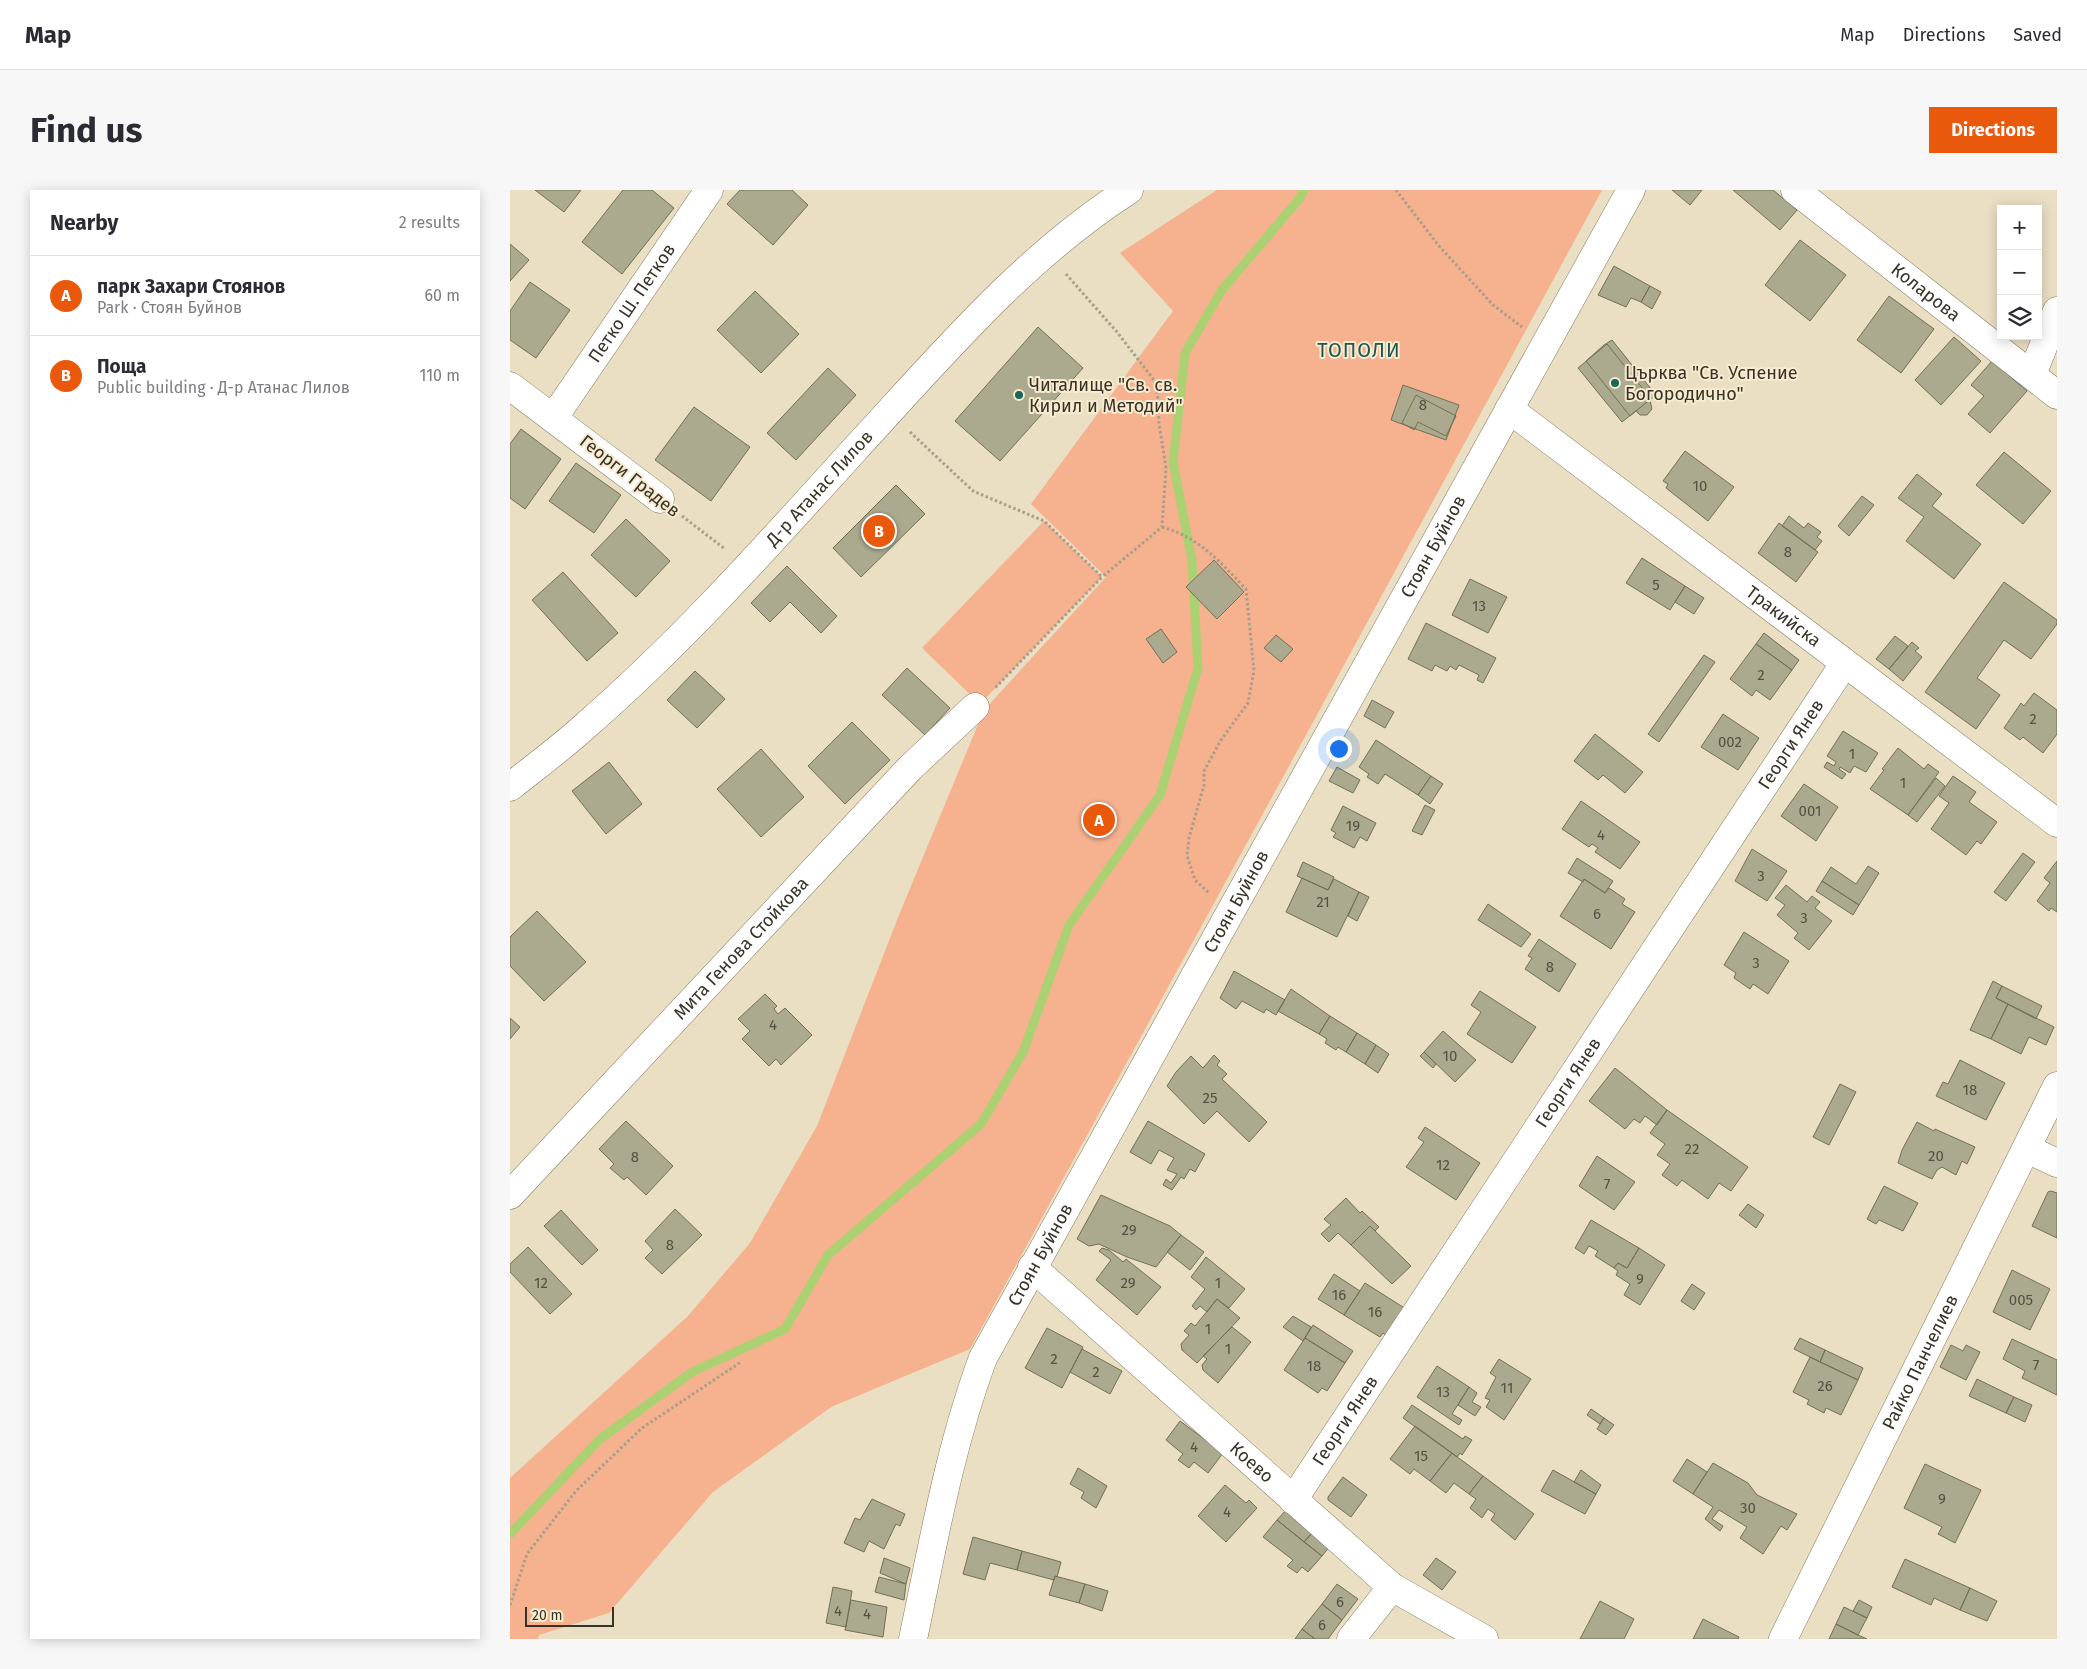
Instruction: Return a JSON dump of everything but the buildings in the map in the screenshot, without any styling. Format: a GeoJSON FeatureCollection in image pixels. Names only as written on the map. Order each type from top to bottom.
{"type":"FeatureCollection","features":[{"type":"Feature","properties":{"kind":"street","name":"Петко Ш. Петков"},"geometry":{"type":"LineString","coordinates":[[554,417],[709,190]]}},
{"type":"Feature","properties":{"kind":"street","name":"Д-р Атанас Лилов"},"geometry":{"type":"LineString","coordinates":[[510,787],[591,722],[661,656],[748,567],[974,320],[1045,251],[1129,190]]}},
{"type":"Feature","properties":{"kind":"street","name":"Стоян Буйнов"},"geometry":{"type":"LineString","coordinates":[[913,1639],[945,1488],[965,1406],[982,1358],[1630,190]]}},
{"type":"Feature","properties":{"kind":"street","name":"Коларова"},"geometry":{"type":"LineString","coordinates":[[1795,190],[2057,395]]}},
{"type":"Feature","properties":{"kind":"street"},"geometry":{"type":"LineString","coordinates":[[2032,375],[2057,311]]}},
{"type":"Feature","properties":{"kind":"street","name":"Георги Градев"},"geometry":{"type":"LineString","coordinates":[[510,386],[554,417],[660,499]]}},
{"type":"Feature","properties":{"kind":"street","name":"Тракийска"},"geometry":{"type":"LineString","coordinates":[[1509,409],[1844,664],[2057,823]]}},
{"type":"Feature","properties":{"kind":"street","name":"Георги Янев"},"geometry":{"type":"LineString","coordinates":[[1293,1500],[1844,664]]}},
{"type":"Feature","properties":{"kind":"street","name":"Мита Генова Стойкова"},"geometry":{"type":"LineString","coordinates":[[510,1195],[910,768],[975,707]]}},
{"type":"Feature","properties":{"kind":"street","name":"Райко Панчелиев"},"geometry":{"type":"LineString","coordinates":[[1783,1639],[2057,1086]]}},
{"type":"Feature","properties":{"kind":"street"},"geometry":{"type":"LineString","coordinates":[[2027,1149],[2057,1163]]}},
{"type":"Feature","properties":{"kind":"street","name":"Коево"},"geometry":{"type":"LineString","coordinates":[[1032,1267],[1392,1586],[1484,1639]]}},
{"type":"Feature","properties":{"kind":"street"},"geometry":{"type":"LineString","coordinates":[[1351,1639],[1392,1586]]}},
{"type":"Feature","properties":{"kind":"path"},"geometry":{"type":"LineString","coordinates":[[1396,190],[1439,246],[1493,305],[1545,344]]}},
{"type":"Feature","properties":{"kind":"path"},"geometry":{"type":"LineString","coordinates":[[975,707],[1102,577],[1162,527],[1166,468],[1157,384],[1117,332],[1045,251]]}},
{"type":"Feature","properties":{"kind":"path"},"geometry":{"type":"LineString","coordinates":[[890,413],[973,491],[1044,521],[1102,577]]}},
{"type":"Feature","properties":{"kind":"path","name":"Георги Градев"},"geometry":{"type":"LineString","coordinates":[[660,499],[748,567]]}},
{"type":"Feature","properties":{"kind":"path"},"geometry":{"type":"LineString","coordinates":[[1162,527],[1182,532],[1194,539],[1246,589],[1254,672],[1248,703],[1221,740],[1204,771],[1204,785],[1188,838],[1187,856],[1195,880],[1228,914]]}},
{"type":"Feature","properties":{"kind":"path"},"geometry":{"type":"LineString","coordinates":[[510,1605],[527,1554],[576,1490],[642,1428],[742,1362]]}},
{"type":"Feature","properties":{"kind":"shaded area"},"geometry":{"type":"Polygon","coordinates":[[[1217,190],[1602,190],[970,1349],[831,1407],[713,1492],[609,1613],[539,1635],[538,1639],[510,1639],[510,1478],[688,1316],[750,1243],[817,1126],[899,915],[984,710],[1106,577],[1031,504],[1173,311],[1120,253],[1217,190]]]}},
{"type":"Feature","properties":{"kind":"shaded area"},"geometry":{"type":"Polygon","coordinates":[[[1044,521],[1102,577],[980,704],[922,648],[1044,521]]]}},
{"type":"Feature","properties":{"kind":"waterway"},"geometry":{"type":"LineString","coordinates":[[510,1534],[600,1439],[692,1372],[785,1329],[828,1255],[981,1124],[1023,1052],[1069,925],[1160,795],[1198,668],[1192,560],[1173,462],[1185,353],[1222,290],[1300,198],[1304,190]]}},
{"type":"Feature","properties":{"kind":"place","name":"Църква \"Св. Успение Богородично\""},"geometry":{"type":"Point","coordinates":[1615,383]}},
{"type":"Feature","properties":{"kind":"place","name":"Читалище \"Св. св. Кирил и Методий\""},"geometry":{"type":"Point","coordinates":[1019,395]}},
{"type":"Feature","properties":{"kind":"place","name":"Поща"},"geometry":{"type":"Point","coordinates":[879,531]}},
{"type":"Feature","properties":{"kind":"place","name":"парк Захари Стоянов"},"geometry":{"type":"Point","coordinates":[1099,820]}},
{"type":"Feature","properties":{"kind":"district","name":"ТОПОЛИ"},"geometry":{"type":"Point","coordinates":[1359,350]}}]}
